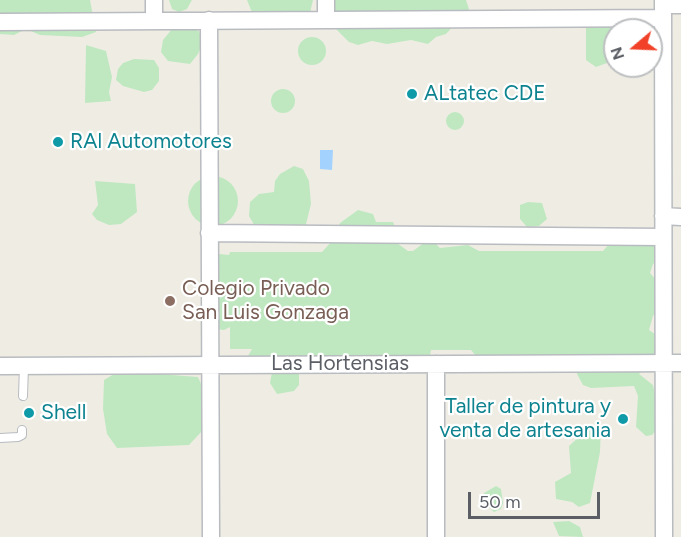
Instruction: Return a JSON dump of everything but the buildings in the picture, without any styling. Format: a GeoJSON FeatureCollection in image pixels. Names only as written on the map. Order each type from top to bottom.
{"type":"FeatureCollection","features":[{"type":"Feature","properties":{"kind":"street"},"geometry":{"type":"LineString","coordinates":[[154,0],[154,21]]}},
{"type":"Feature","properties":{"kind":"street"},"geometry":{"type":"LineString","coordinates":[[326,0],[326,20]]}},
{"type":"Feature","properties":{"kind":"street"},"geometry":{"type":"LineString","coordinates":[[0,22],[326,20],[681,5]]}},
{"type":"Feature","properties":{"kind":"street"},"geometry":{"type":"LineString","coordinates":[[663,7],[664,537]]}},
{"type":"Feature","properties":{"kind":"street"},"geometry":{"type":"LineString","coordinates":[[209,20],[211,537]]}},
{"type":"Feature","properties":{"kind":"street"},"geometry":{"type":"LineString","coordinates":[[663,216],[681,217]]}},
{"type":"Feature","properties":{"kind":"street"},"geometry":{"type":"LineString","coordinates":[[209,233],[663,237]]}},
{"type":"Feature","properties":{"kind":"street","name":"Las Hortensias"},"geometry":{"type":"LineString","coordinates":[[0,366],[681,363]]}},
{"type":"Feature","properties":{"kind":"street"},"geometry":{"type":"LineString","coordinates":[[436,364],[436,537]]}},
{"type":"Feature","properties":{"kind":"lane"},"geometry":{"type":"LineString","coordinates":[[23,396],[24,366]]}},
{"type":"Feature","properties":{"kind":"lane"},"geometry":{"type":"LineString","coordinates":[[0,438],[18,437],[22,435],[22,430]]}},
{"type":"Feature","properties":{"kind":"green space"},"geometry":{"type":"Polygon","coordinates":[[[0,0],[90,0],[96,32],[82,37],[40,35],[26,29],[14,35],[0,34],[0,0]]]}},
{"type":"Feature","properties":{"kind":"green space"},"geometry":{"type":"Polygon","coordinates":[[[169,0],[192,0],[187,9],[179,12],[172,9],[169,0]]]}},
{"type":"Feature","properties":{"kind":"green space"},"geometry":{"type":"Polygon","coordinates":[[[247,0],[313,0],[310,13],[253,15],[247,0]]]}},
{"type":"Feature","properties":{"kind":"green space"},"geometry":{"type":"Polygon","coordinates":[[[321,0],[466,0],[469,9],[446,34],[436,37],[428,44],[411,40],[387,44],[372,41],[358,45],[349,42],[337,30],[321,0]]]}},
{"type":"Feature","properties":{"kind":"green space"},"geometry":{"type":"Polygon","coordinates":[[[603,24],[603,64],[596,67],[586,60],[586,25],[603,24]]]}},
{"type":"Feature","properties":{"kind":"green space"},"geometry":{"type":"Polygon","coordinates":[[[185,26],[199,31],[203,42],[198,54],[190,64],[168,61],[161,52],[163,40],[172,29],[185,26]]]}},
{"type":"Feature","properties":{"kind":"green space"},"geometry":{"type":"Polygon","coordinates":[[[312,37],[322,41],[326,51],[322,61],[312,65],[302,61],[298,51],[302,41],[312,37]]]}},
{"type":"Feature","properties":{"kind":"green space"},"geometry":{"type":"Polygon","coordinates":[[[86,45],[106,51],[112,77],[109,92],[111,101],[85,103],[86,45]]]}},
{"type":"Feature","properties":{"kind":"green space"},"geometry":{"type":"Polygon","coordinates":[[[134,59],[154,60],[159,68],[159,81],[152,90],[144,92],[123,86],[116,80],[118,69],[123,63],[134,59]]]}},
{"type":"Feature","properties":{"kind":"green space"},"geometry":{"type":"Polygon","coordinates":[[[283,89],[288,90],[294,96],[294,106],[288,112],[283,113],[278,112],[272,106],[271,101],[272,96],[278,90],[283,89]]]}},
{"type":"Feature","properties":{"kind":"green space"},"geometry":{"type":"Polygon","coordinates":[[[455,112],[463,117],[464,121],[459,129],[455,130],[447,125],[446,121],[451,113],[455,112]]]}},
{"type":"Feature","properties":{"kind":"green space"},"geometry":{"type":"Polygon","coordinates":[[[294,166],[303,169],[309,181],[311,204],[305,228],[261,237],[249,216],[250,202],[259,194],[274,192],[275,181],[280,174],[294,166]]]}},
{"type":"Feature","properties":{"kind":"green space"},"geometry":{"type":"Polygon","coordinates":[[[208,176],[218,176],[231,183],[238,196],[238,206],[231,219],[218,226],[208,226],[199,222],[192,215],[188,206],[188,196],[192,187],[199,180],[208,176]]]}},
{"type":"Feature","properties":{"kind":"green space"},"geometry":{"type":"Polygon","coordinates":[[[95,181],[135,184],[137,212],[121,224],[109,225],[97,220],[92,214],[98,205],[95,181]]]}},
{"type":"Feature","properties":{"kind":"green space"},"geometry":{"type":"Polygon","coordinates":[[[528,202],[542,203],[547,219],[539,226],[527,227],[520,219],[520,205],[528,202]]]}},
{"type":"Feature","properties":{"kind":"green space"},"geometry":{"type":"Polygon","coordinates":[[[358,210],[373,214],[376,222],[393,222],[397,232],[394,241],[408,251],[413,251],[425,242],[434,242],[440,248],[468,245],[479,251],[603,251],[609,244],[660,245],[658,260],[653,264],[650,273],[659,283],[659,307],[653,316],[649,330],[658,336],[661,355],[639,374],[653,385],[659,413],[659,427],[652,435],[646,436],[636,427],[638,396],[634,386],[591,388],[583,385],[577,374],[577,367],[476,356],[471,350],[431,350],[429,361],[299,371],[299,385],[294,391],[277,394],[270,383],[272,372],[250,360],[248,356],[252,349],[230,349],[230,327],[224,330],[217,329],[214,258],[220,254],[229,255],[230,252],[322,252],[332,241],[340,223],[358,210]]]}},
{"type":"Feature","properties":{"kind":"green space"},"geometry":{"type":"Polygon","coordinates":[[[119,371],[198,377],[205,393],[203,430],[189,445],[117,448],[107,434],[103,409],[104,380],[119,371]]]}},
{"type":"Feature","properties":{"kind":"green space"},"geometry":{"type":"Polygon","coordinates":[[[601,424],[600,452],[590,503],[579,507],[572,502],[556,499],[555,482],[571,473],[569,446],[580,436],[601,424]]]}},
{"type":"Feature","properties":{"kind":"green space"},"geometry":{"type":"Polygon","coordinates":[[[496,486],[501,489],[503,503],[501,509],[494,512],[483,502],[484,493],[496,486]]]}},
{"type":"Feature","properties":{"kind":"green space"},"geometry":{"type":"Polygon","coordinates":[[[569,521],[580,527],[583,537],[559,536],[553,522],[569,521]]]}},
{"type":"Feature","properties":{"kind":"water"},"geometry":{"type":"Polygon","coordinates":[[[320,150],[333,150],[332,170],[320,169],[320,150]]]}},
{"type":"Feature","properties":{"kind":"place","name":"ALtatec CDE"},"geometry":{"type":"Point","coordinates":[412,94]}},
{"type":"Feature","properties":{"kind":"place","name":"RAl Automotores"},"geometry":{"type":"Point","coordinates":[58,142]}},
{"type":"Feature","properties":{"kind":"place","name":"Colegio Privado San Luis Gonzaga"},"geometry":{"type":"Point","coordinates":[170,301]}},
{"type":"Feature","properties":{"kind":"place","name":"Shell"},"geometry":{"type":"Point","coordinates":[29,413]}},
{"type":"Feature","properties":{"kind":"place","name":"Taller de pintura y venta de artesania"},"geometry":{"type":"Point","coordinates":[623,419]}}]}
